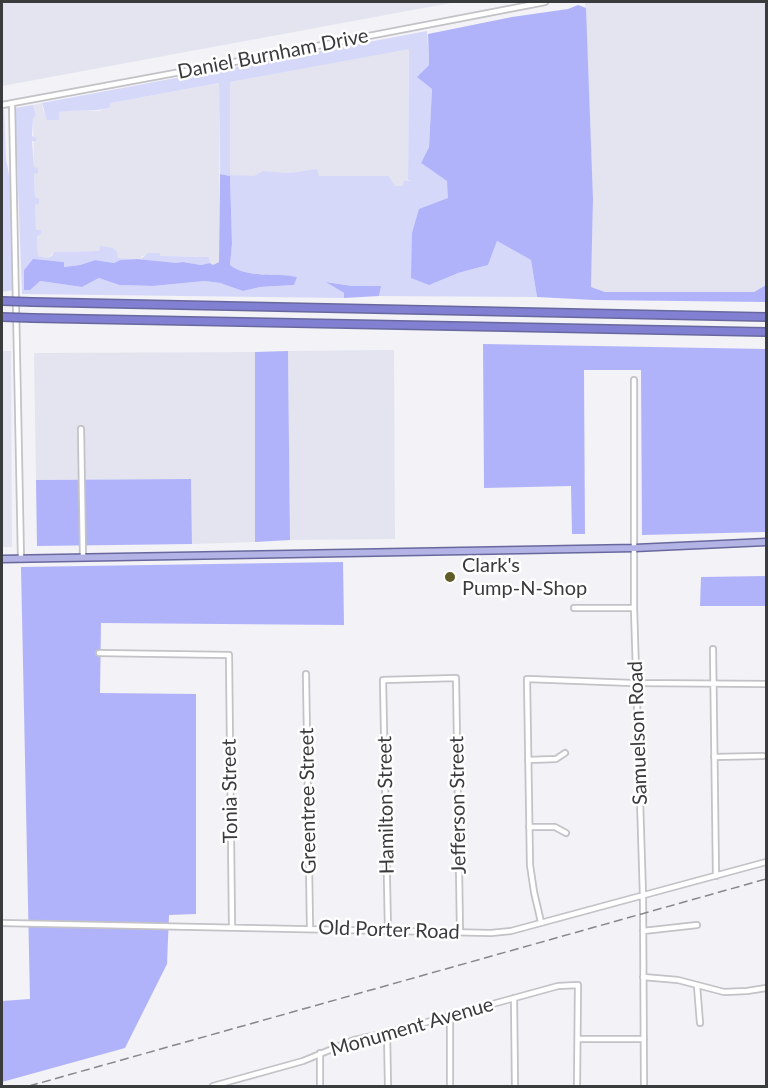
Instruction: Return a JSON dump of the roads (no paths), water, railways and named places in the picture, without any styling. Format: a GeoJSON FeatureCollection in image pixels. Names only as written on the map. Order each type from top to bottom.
{"type":"FeatureCollection","features":[{"type":"Feature","properties":{"kind":"highway"},"geometry":{"type":"LineString","coordinates":[[2,301],[766,317]]}},
{"type":"Feature","properties":{"kind":"highway"},"geometry":{"type":"LineString","coordinates":[[2,317],[766,332]]}},
{"type":"Feature","properties":{"kind":"main road"},"geometry":{"type":"LineString","coordinates":[[2,559],[634,548],[766,542]]}},
{"type":"Feature","properties":{"kind":"street","name":"Daniel Burnham Drive"},"geometry":{"type":"LineString","coordinates":[[2,105],[518,4],[545,2]]}},
{"type":"Feature","properties":{"kind":"street"},"geometry":{"type":"LineString","coordinates":[[12,104],[21,559]]}},
{"type":"Feature","properties":{"kind":"street","name":"Samuelson Road"},"geometry":{"type":"LineString","coordinates":[[634,380],[634,608],[643,896],[644,1086]]}},
{"type":"Feature","properties":{"kind":"street"},"geometry":{"type":"LineString","coordinates":[[81,429],[84,557]]}},
{"type":"Feature","properties":{"kind":"street"},"geometry":{"type":"LineString","coordinates":[[574,608],[634,608]]}},
{"type":"Feature","properties":{"kind":"street"},"geometry":{"type":"LineString","coordinates":[[713,649],[716,876]]}},
{"type":"Feature","properties":{"kind":"street","name":"Tonia Street"},"geometry":{"type":"LineString","coordinates":[[99,653],[229,656],[232,926]]}},
{"type":"Feature","properties":{"kind":"street","name":"Greentree Street"},"geometry":{"type":"LineString","coordinates":[[306,674],[310,928]]}},
{"type":"Feature","properties":{"kind":"street","name":"Hamilton Street"},"geometry":{"type":"LineString","coordinates":[[388,931],[383,680],[456,678]]}},
{"type":"Feature","properties":{"kind":"street","name":"Jefferson Street"},"geometry":{"type":"LineString","coordinates":[[456,678],[460,932]]}},
{"type":"Feature","properties":{"kind":"street"},"geometry":{"type":"LineString","coordinates":[[541,922],[532,880],[527,679],[766,684]]}},
{"type":"Feature","properties":{"kind":"street"},"geometry":{"type":"LineString","coordinates":[[528,760],[556,759],[565,753]]}},
{"type":"Feature","properties":{"kind":"street"},"geometry":{"type":"LineString","coordinates":[[714,758],[763,756]]}},
{"type":"Feature","properties":{"kind":"street"},"geometry":{"type":"LineString","coordinates":[[529,827],[555,827],[566,833]]}},
{"type":"Feature","properties":{"kind":"street","name":"Old Porter Road"},"geometry":{"type":"LineString","coordinates":[[2,923],[491,933],[511,931],[766,862]]}},
{"type":"Feature","properties":{"kind":"street"},"geometry":{"type":"LineString","coordinates":[[643,931],[697,925]]}},
{"type":"Feature","properties":{"kind":"street"},"geometry":{"type":"LineString","coordinates":[[643,977],[678,980],[724,992],[747,992],[766,988]]}},
{"type":"Feature","properties":{"kind":"street","name":"Monument Avenue"},"geometry":{"type":"LineString","coordinates":[[213,1086],[303,1061],[354,1040],[558,986],[578,985],[578,1039]]}},
{"type":"Feature","properties":{"kind":"street"},"geometry":{"type":"LineString","coordinates":[[698,986],[700,1023]]}},
{"type":"Feature","properties":{"kind":"street"},"geometry":{"type":"LineString","coordinates":[[514,998],[515,1086]]}},
{"type":"Feature","properties":{"kind":"street"},"geometry":{"type":"LineString","coordinates":[[450,1016],[450,1086]]}},
{"type":"Feature","properties":{"kind":"street"},"geometry":{"type":"LineString","coordinates":[[387,1033],[388,1086]]}},
{"type":"Feature","properties":{"kind":"street"},"geometry":{"type":"LineString","coordinates":[[577,1086],[578,1039],[644,1039]]}},
{"type":"Feature","properties":{"kind":"street"},"geometry":{"type":"LineString","coordinates":[[320,1053],[320,1086]]}},
{"type":"Feature","properties":{"kind":"railway"},"geometry":{"type":"LineString","coordinates":[[29,1086],[766,879]]}},
{"type":"Feature","properties":{"kind":"place","name":"Clark's Pump-N-Shop"},"geometry":{"type":"Point","coordinates":[450,577]}}]}
